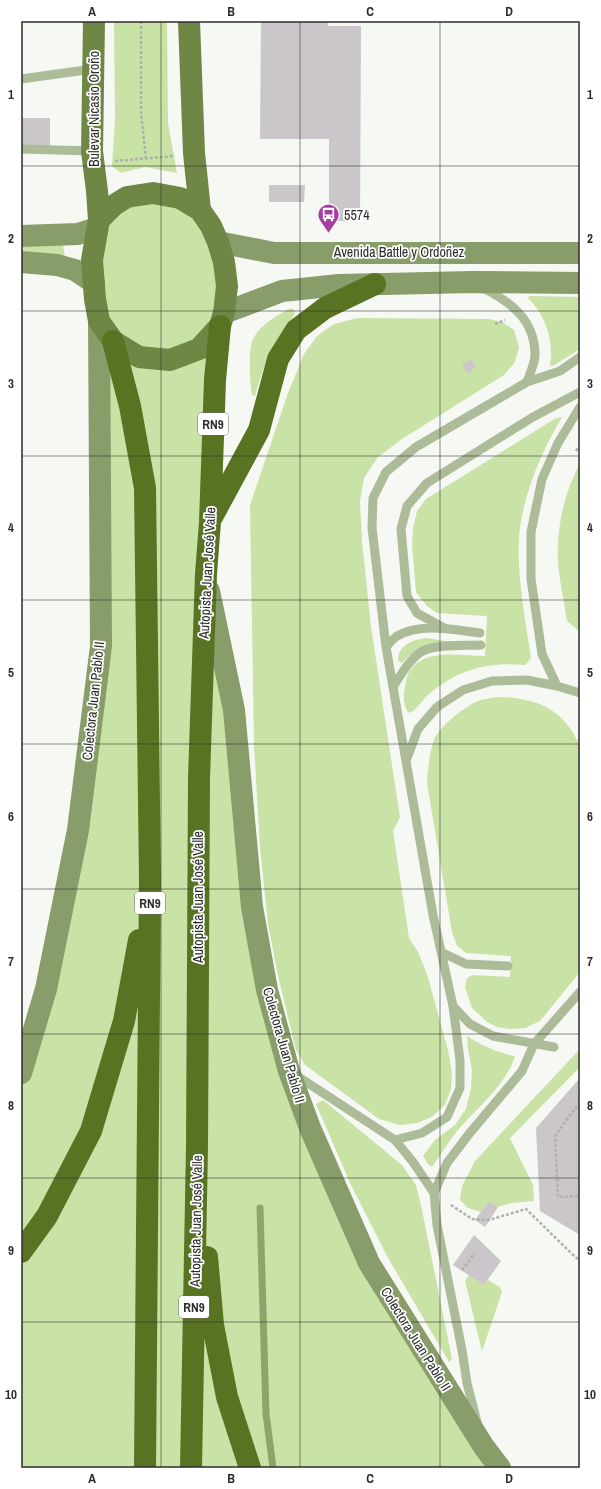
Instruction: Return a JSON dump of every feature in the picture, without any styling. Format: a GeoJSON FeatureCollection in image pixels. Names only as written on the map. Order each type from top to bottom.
{"type":"FeatureCollection","features":[{"type":"Feature","properties":{"kind":"highway"},"geometry":{"type":"LineString","coordinates":[[210,522],[259,430],[278,359],[296,330],[325,308],[375,284]]}},
{"type":"Feature","properties":{"kind":"highway","name":"Autopista Juan José Valle"},"geometry":{"type":"LineString","coordinates":[[191,1468],[197,1146],[199,778],[206,574],[210,522],[215,380],[222,320]]}},
{"type":"Feature","properties":{"kind":"highway","name":"RN9"},"geometry":{"type":"LineString","coordinates":[[113,341],[130,406],[145,488],[150,880],[145,1468]]}},
{"type":"Feature","properties":{"kind":"highway"},"geometry":{"type":"LineString","coordinates":[[21,1252],[47,1216],[91,1131],[124,1022],[150,880]]}},
{"type":"Feature","properties":{"kind":"highway"},"geometry":{"type":"LineString","coordinates":[[197,1146],[214,1325],[227,1397],[250,1468]]}},
{"type":"Feature","properties":{"kind":"main road","name":"Bulevar Nicasio Oroño"},"geometry":{"type":"LineString","coordinates":[[94,21],[93,157],[97,191],[98,224],[92,260],[95,299],[99,321]]}},
{"type":"Feature","properties":{"kind":"main road"},"geometry":{"type":"LineString","coordinates":[[189,21],[194,153],[200,210]]}},
{"type":"Feature","properties":{"kind":"main road"},"geometry":{"type":"LineString","coordinates":[[21,236],[78,234],[98,224],[114,205],[127,197],[153,193],[180,198],[200,210],[211,226],[218,242],[224,262],[227,286],[222,320]]}},
{"type":"Feature","properties":{"kind":"main road","name":"Avenida Battle y Ordoñez"},"geometry":{"type":"LineString","coordinates":[[218,242],[274,253],[580,254]]}},
{"type":"Feature","properties":{"kind":"main road"},"geometry":{"type":"LineString","coordinates":[[21,262],[57,265],[75,270],[94,283]]}},
{"type":"Feature","properties":{"kind":"main road"},"geometry":{"type":"LineString","coordinates":[[99,321],[113,341],[139,357],[170,360],[199,349],[222,320],[282,291],[339,285],[375,284],[473,282],[580,283]]}},
{"type":"Feature","properties":{"kind":"main road","name":"Colectora Juan Pablo II"},"geometry":{"type":"LineString","coordinates":[[21,1073],[46,989],[78,830],[101,646],[99,321]]}},
{"type":"Feature","properties":{"kind":"main road","name":"Colectora Juan Pablo II"},"geometry":{"type":"LineString","coordinates":[[206,574],[234,710],[252,907],[267,990],[289,1071],[310,1128],[369,1263],[484,1447],[500,1468]]}},
{"type":"Feature","properties":{"kind":"lane"},"geometry":{"type":"LineString","coordinates":[[21,79],[93,69]]}},
{"type":"Feature","properties":{"kind":"lane"},"geometry":{"type":"LineString","coordinates":[[21,149],[93,157]]}},
{"type":"Feature","properties":{"kind":"lane"},"geometry":{"type":"LineString","coordinates":[[473,282],[503,298],[521,314],[531,332],[535,356],[528,382]]}},
{"type":"Feature","properties":{"kind":"lane"},"geometry":{"type":"LineString","coordinates":[[394,1140],[422,1133],[447,1117],[460,1088],[460,1060],[453,1006],[441,952],[405,762],[386,647],[372,528],[373,498],[386,472],[416,447],[528,382],[560,371],[580,357]]}},
{"type":"Feature","properties":{"kind":"lane"},"geometry":{"type":"LineString","coordinates":[[444,628],[417,612],[407,596],[401,529],[407,506],[427,483],[533,417],[580,392]]}},
{"type":"Feature","properties":{"kind":"lane"},"geometry":{"type":"LineString","coordinates":[[557,686],[542,654],[531,579],[531,532],[542,479],[558,443],[580,407]]}},
{"type":"Feature","properties":{"kind":"lane"},"geometry":{"type":"LineString","coordinates":[[386,647],[397,636],[419,629],[444,628],[480,634]]}},
{"type":"Feature","properties":{"kind":"lane"},"geometry":{"type":"LineString","coordinates":[[393,687],[407,664],[424,650],[443,647],[480,645]]}},
{"type":"Feature","properties":{"kind":"lane"},"geometry":{"type":"LineString","coordinates":[[405,762],[418,729],[437,707],[463,690],[492,681],[527,680],[557,686],[580,693]]}},
{"type":"Feature","properties":{"kind":"lane"},"geometry":{"type":"LineString","coordinates":[[441,952],[466,964],[508,966]]}},
{"type":"Feature","properties":{"kind":"lane"},"geometry":{"type":"LineString","coordinates":[[434,1193],[447,1163],[469,1134],[522,1071],[534,1044],[580,992]]}},
{"type":"Feature","properties":{"kind":"lane"},"geometry":{"type":"LineString","coordinates":[[453,1006],[470,1024],[493,1036],[554,1047]]}},
{"type":"Feature","properties":{"kind":"lane"},"geometry":{"type":"LineString","coordinates":[[289,1071],[394,1140],[413,1162],[434,1193],[437,1225],[462,1350],[467,1383],[484,1447]]}},
{"type":"Feature","properties":{"kind":"path"},"geometry":{"type":"LineString","coordinates":[[141,21],[141,112],[146,159]]}},
{"type":"Feature","properties":{"kind":"path"},"geometry":{"type":"LineString","coordinates":[[93,157],[146,159],[194,153]]}},
{"type":"Feature","properties":{"kind":"path"},"geometry":{"type":"LineString","coordinates":[[576,451],[580,445]]}},
{"type":"Feature","properties":{"kind":"path"},"geometry":{"type":"LineString","coordinates":[[580,1102],[555,1136],[558,1197],[580,1196]]}},
{"type":"Feature","properties":{"kind":"path"},"geometry":{"type":"LineString","coordinates":[[434,1193],[472,1219],[489,1220],[526,1208],[572,1254],[580,1260]]}},
{"type":"Feature","properties":{"kind":"path"},"geometry":{"type":"LineString","coordinates":[[458,1275],[475,1253]]}},
{"type":"Feature","properties":{"kind":"green space"},"geometry":{"type":"Polygon","coordinates":[[[114,21],[167,21],[168,123],[177,173],[145,167],[121,173],[112,166],[115,119],[114,21]]]}},
{"type":"Feature","properties":{"kind":"green space"},"geometry":{"type":"Polygon","coordinates":[[[180,198],[218,242],[206,574],[267,990],[369,1263],[500,1468],[21,1468],[21,1073],[46,989],[101,646],[92,260],[114,205],[180,198]]]}},
{"type":"Feature","properties":{"kind":"green space"},"geometry":{"type":"Polygon","coordinates":[[[24,244],[63,244],[65,259],[25,254],[21,249],[24,244]]]}},
{"type":"Feature","properties":{"kind":"green space"},"geometry":{"type":"Polygon","coordinates":[[[530,296],[580,297],[580,349],[553,366],[550,366],[550,338],[540,313],[528,298],[530,296]]]}},
{"type":"Feature","properties":{"kind":"green space"},"geometry":{"type":"Polygon","coordinates":[[[292,308],[295,311],[294,314],[269,356],[261,375],[255,396],[252,395],[250,350],[253,339],[260,329],[270,320],[292,308]]]}},
{"type":"Feature","properties":{"kind":"green space"},"geometry":{"type":"Polygon","coordinates":[[[357,318],[489,319],[502,322],[514,330],[519,347],[515,362],[504,375],[402,439],[378,457],[364,478],[360,501],[362,541],[371,627],[400,817],[393,831],[409,938],[418,952],[427,974],[448,1050],[452,1073],[451,1089],[445,1105],[432,1117],[417,1123],[400,1125],[379,1119],[305,1065],[296,1050],[278,976],[268,924],[260,848],[254,745],[250,505],[288,393],[304,354],[317,336],[334,324],[357,318]]]}},
{"type":"Feature","properties":{"kind":"green space"},"geometry":{"type":"Polygon","coordinates":[[[562,417],[536,470],[526,498],[520,527],[520,576],[531,658],[525,665],[511,664],[486,666],[463,673],[440,685],[409,713],[404,701],[404,694],[407,676],[414,665],[432,656],[485,656],[487,616],[437,613],[427,606],[416,592],[412,545],[413,528],[417,511],[426,499],[556,418],[562,417]]]}},
{"type":"Feature","properties":{"kind":"green space"},"geometry":{"type":"Polygon","coordinates":[[[580,463],[580,632],[567,621],[558,564],[558,538],[565,499],[580,463]]]}},
{"type":"Feature","properties":{"kind":"green space"},"geometry":{"type":"Polygon","coordinates":[[[426,638],[452,642],[424,646],[402,663],[398,661],[400,651],[403,647],[416,640],[426,638]]]}},
{"type":"Feature","properties":{"kind":"green space"},"geometry":{"type":"Polygon","coordinates":[[[497,697],[524,700],[546,707],[565,722],[580,746],[580,972],[540,1021],[525,1028],[509,1029],[497,1027],[487,1022],[472,1008],[465,987],[467,978],[472,975],[510,977],[511,956],[466,953],[457,946],[452,932],[427,783],[432,745],[441,729],[460,712],[472,704],[480,700],[497,697]]]}},
{"type":"Feature","properties":{"kind":"green space"},"geometry":{"type":"Polygon","coordinates":[[[467,1036],[490,1049],[515,1056],[511,1066],[498,1086],[457,1131],[432,1167],[423,1156],[435,1140],[455,1125],[466,1109],[471,1088],[472,1070],[467,1036]]]}},
{"type":"Feature","properties":{"kind":"green space"},"geometry":{"type":"Polygon","coordinates":[[[580,1049],[580,1067],[510,1138],[533,1185],[534,1201],[512,1203],[498,1207],[489,1201],[481,1212],[468,1208],[460,1200],[462,1186],[475,1161],[580,1049]]]}},
{"type":"Feature","properties":{"kind":"green space"},"geometry":{"type":"Polygon","coordinates":[[[323,1100],[402,1165],[416,1185],[452,1359],[449,1362],[387,1256],[350,1183],[316,1104],[323,1100]]]}},
{"type":"Feature","properties":{"kind":"green space"},"geometry":{"type":"Polygon","coordinates":[[[469,1275],[484,1285],[488,1280],[500,1287],[502,1292],[482,1351],[465,1281],[469,1275]]]}},
{"type":"Feature","properties":{"kind":"building"},"geometry":{"type":"Polygon","coordinates":[[[261,21],[328,21],[328,26],[361,26],[360,221],[329,221],[329,139],[260,139],[261,21]]]}},
{"type":"Feature","properties":{"kind":"building"},"geometry":{"type":"Polygon","coordinates":[[[21,118],[50,118],[50,146],[21,146],[21,118]]]}},
{"type":"Feature","properties":{"kind":"building"},"geometry":{"type":"Polygon","coordinates":[[[269,185],[305,185],[304,202],[269,202],[269,185]]]}},
{"type":"Feature","properties":{"kind":"building"},"geometry":{"type":"Polygon","coordinates":[[[471,359],[476,366],[468,373],[462,365],[471,359]]]}},
{"type":"Feature","properties":{"kind":"building"},"geometry":{"type":"Polygon","coordinates":[[[580,1078],[580,1235],[540,1211],[536,1128],[580,1078]]]}},
{"type":"Feature","properties":{"kind":"building"},"geometry":{"type":"Polygon","coordinates":[[[489,1201],[498,1207],[485,1227],[475,1220],[489,1201]]]}},
{"type":"Feature","properties":{"kind":"building"},"geometry":{"type":"Polygon","coordinates":[[[474,1235],[501,1261],[484,1285],[453,1265],[474,1235]]]}},
{"type":"Feature","properties":{"kind":"waterway"},"geometry":{"type":"LineString","coordinates":[[260,1208],[266,1414],[273,1468]]}},
{"type":"Feature","properties":{"kind":"place","name":"5574"},"geometry":{"type":"Point","coordinates":[329,234]}}]}
